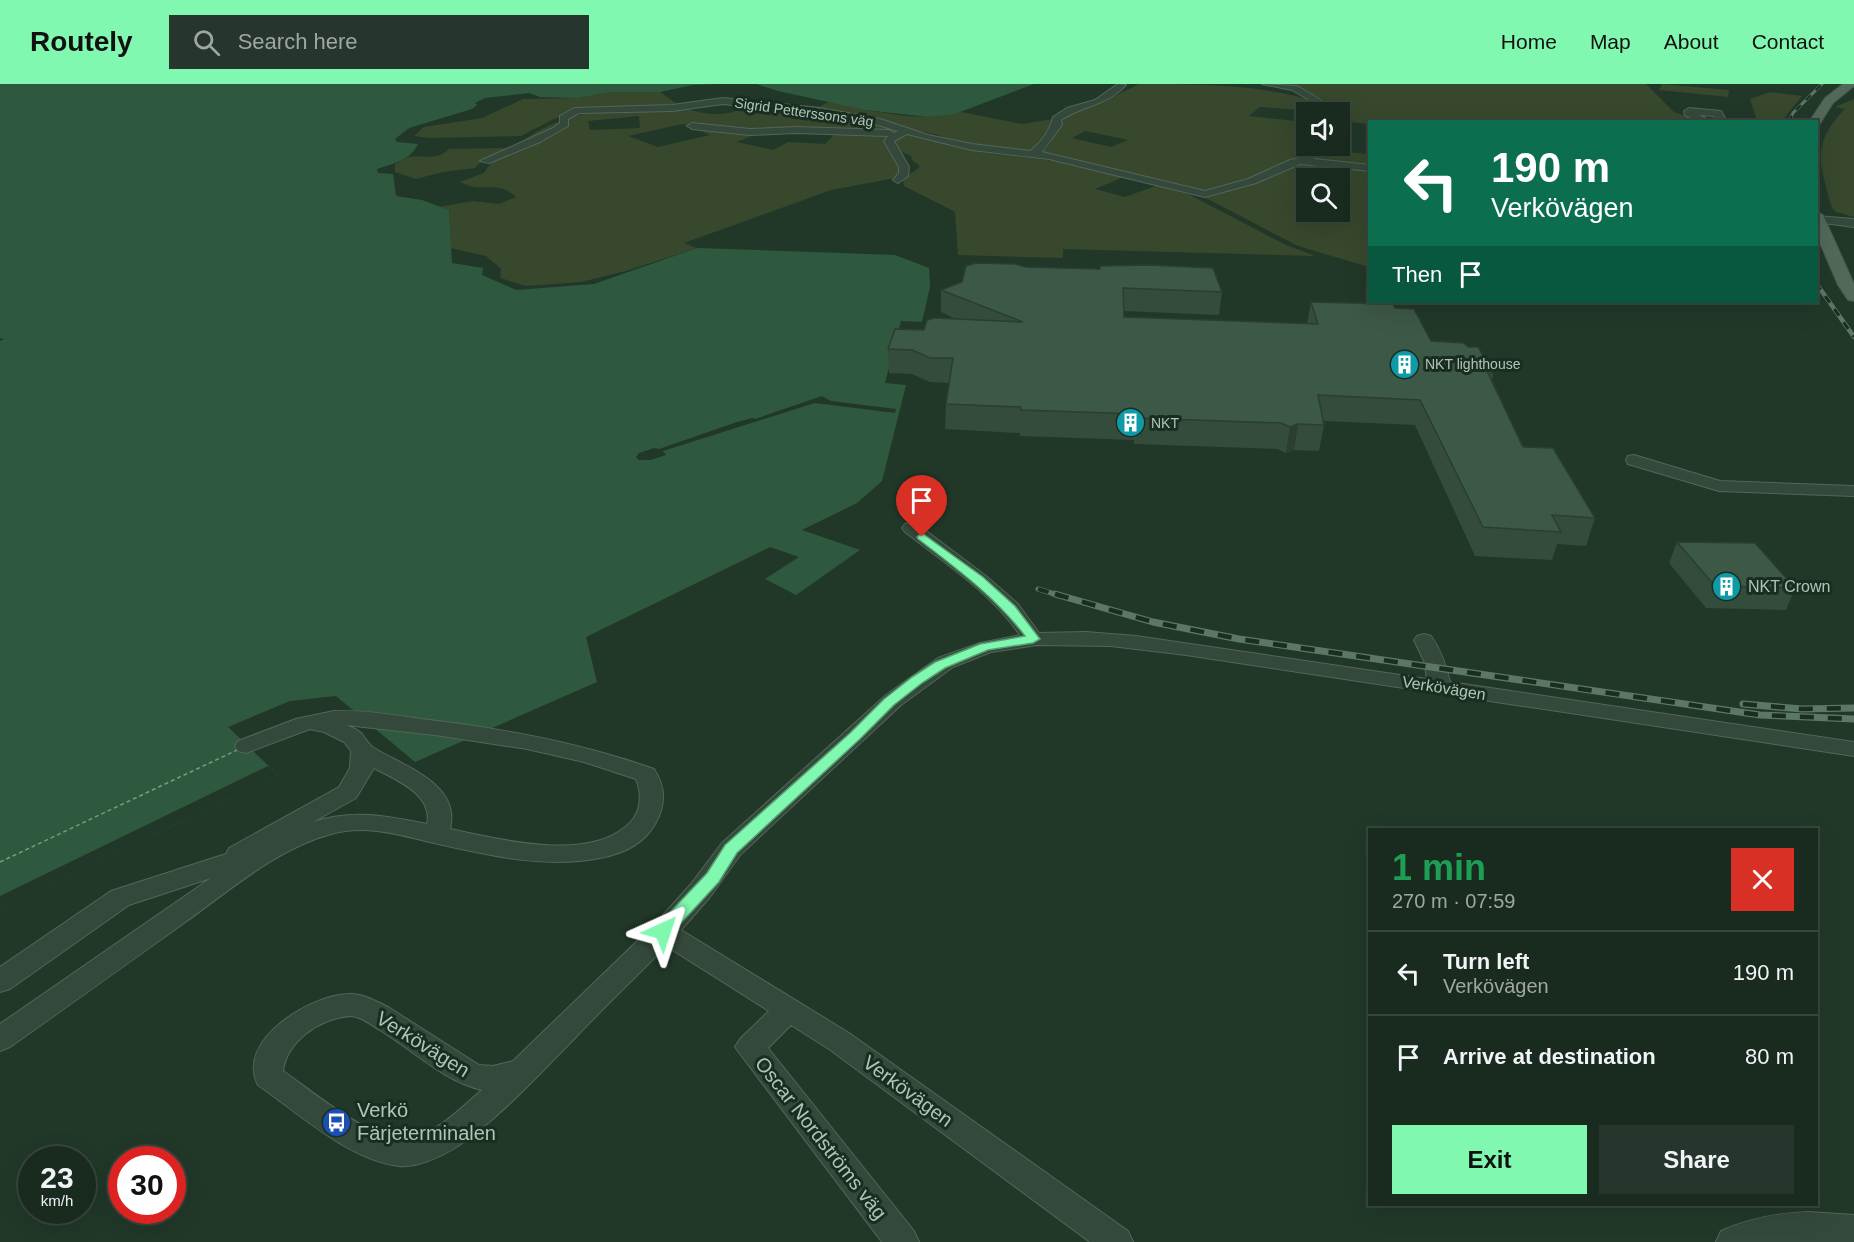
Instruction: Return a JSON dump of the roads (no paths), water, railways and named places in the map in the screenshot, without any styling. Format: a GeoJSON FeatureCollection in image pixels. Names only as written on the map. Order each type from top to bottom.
{"type":"FeatureCollection","features":[{"type":"Feature","properties":{"kind":"main road"},"geometry":{"type":"LineString","coordinates":[[1816,120],[1830,99],[1850,84]]}},
{"type":"Feature","properties":{"kind":"main road"},"geometry":{"type":"LineString","coordinates":[[1818,219],[1846,285],[1854,296]]}},
{"type":"Feature","properties":{"kind":"street"},"geometry":{"type":"LineString","coordinates":[[1266,84],[1294,88],[1318,102]]}},
{"type":"Feature","properties":{"kind":"street"},"geometry":{"type":"LineString","coordinates":[[1031,155],[1042,147],[1057,125],[1056,118],[1071,110],[1098,102],[1122,85]]}},
{"type":"Feature","properties":{"kind":"street","name":"Sigrid Petterssons väg"},"geometry":{"type":"LineString","coordinates":[[485,161],[555,132],[565,124],[563,118],[570,112],[591,109],[672,108],[732,101],[851,116],[903,132],[972,147],[1078,162],[1205,194],[1252,181],[1300,161]]}},
{"type":"Feature","properties":{"kind":"street"},"geometry":{"type":"LineString","coordinates":[[1703,120],[1688,113],[1689,111],[1718,113],[1721,120]]}},
{"type":"Feature","properties":{"kind":"street"},"geometry":{"type":"LineString","coordinates":[[692,126],[750,132],[796,130],[903,132]]}},
{"type":"Feature","properties":{"kind":"street"},"geometry":{"type":"LineString","coordinates":[[898,180],[904,174],[904,167],[889,141],[903,132]]}},
{"type":"Feature","properties":{"kind":"street"},"geometry":{"type":"LineString","coordinates":[[1300,161],[1309,159],[1309,156]]}},
{"type":"Feature","properties":{"kind":"street"},"geometry":{"type":"LineString","coordinates":[[1300,161],[1368,168]]}},
{"type":"Feature","properties":{"kind":"street"},"geometry":{"type":"LineString","coordinates":[[1818,217],[1854,223]]}},
{"type":"Feature","properties":{"kind":"street"},"geometry":{"type":"LineString","coordinates":[[1634,460],[1719,486],[1854,491]]}},
{"type":"Feature","properties":{"kind":"street"},"geometry":{"type":"LineString","coordinates":[[911,528],[979,580],[1011,608],[1033,639]]}},
{"type":"Feature","properties":{"kind":"street","name":"Verkövägen"},"geometry":{"type":"LineString","coordinates":[[522,1071],[498,1078],[480,1079],[465,1072],[375,1012],[355,1005],[336,1007],[299,1024],[280,1038],[270,1055],[268,1076],[370,1144],[400,1153],[424,1148],[446,1137],[522,1071],[713,878],[731,849],[889,702],[940,665],[985,647],[1033,639],[1096,638],[1854,749]]}},
{"type":"Feature","properties":{"kind":"street"},"geometry":{"type":"LineString","coordinates":[[1424,640],[1434,661],[1440,687]]}},
{"type":"Feature","properties":{"kind":"street"},"geometry":{"type":"LineString","coordinates":[[0,1039],[221,885],[284,845],[323,826],[350,821],[378,823],[541,853],[583,854],[617,846],[640,829],[651,811],[654,791],[646,774],[608,759],[429,727],[356,718],[307,722],[246,746]]}},
{"type":"Feature","properties":{"kind":"street"},"geometry":{"type":"LineString","coordinates":[[307,722],[329,725],[352,737],[362,752],[427,789],[438,804],[441,819],[436,835]]}},
{"type":"Feature","properties":{"kind":"street"},"geometry":{"type":"LineString","coordinates":[[214,867],[348,792],[362,768],[362,752]]}},
{"type":"Feature","properties":{"kind":"street"},"geometry":{"type":"LineString","coordinates":[[0,981],[120,898],[284,845]]}},
{"type":"Feature","properties":{"kind":"street","name":"Verkövägen"},"geometry":{"type":"LineString","coordinates":[[663,931],[839,1041],[1116,1242]]}},
{"type":"Feature","properties":{"kind":"street","name":"Oscar Nordströms väg"},"geometry":{"type":"LineString","coordinates":[[789,1010],[750,1047],[902,1242]]}},
{"type":"Feature","properties":{"kind":"street"},"geometry":{"type":"LineString","coordinates":[[1733,1242],[1762,1232],[1806,1227],[1854,1230]]}},
{"type":"Feature","properties":{"kind":"railway"},"geometry":{"type":"LineString","coordinates":[[1790,120],[1793,113],[1822,84]]}},
{"type":"Feature","properties":{"kind":"railway"},"geometry":{"type":"LineString","coordinates":[[1818,286],[1854,337]]}},
{"type":"Feature","properties":{"kind":"railway"},"geometry":{"type":"LineString","coordinates":[[1038,589],[1061,596]]}},
{"type":"Feature","properties":{"kind":"railway"},"geometry":{"type":"LineString","coordinates":[[1055,594],[1153,622],[1239,639],[1760,715],[1854,719]]}},
{"type":"Feature","properties":{"kind":"railway"},"geometry":{"type":"LineString","coordinates":[[1743,704],[1802,709],[1854,708]]}},
{"type":"Feature","properties":{"kind":"place","name":"NKT lighthouse"},"geometry":{"type":"Point","coordinates":[1404,364]}},
{"type":"Feature","properties":{"kind":"place","name":"NKT"},"geometry":{"type":"Point","coordinates":[1130,423]}},
{"type":"Feature","properties":{"kind":"place","name":"NKT Crown"},"geometry":{"type":"Point","coordinates":[1727,586]}},
{"type":"Feature","properties":{"kind":"place","name":"Verkö Färjeterminalen"},"geometry":{"type":"Point","coordinates":[336,1122]}}]}
